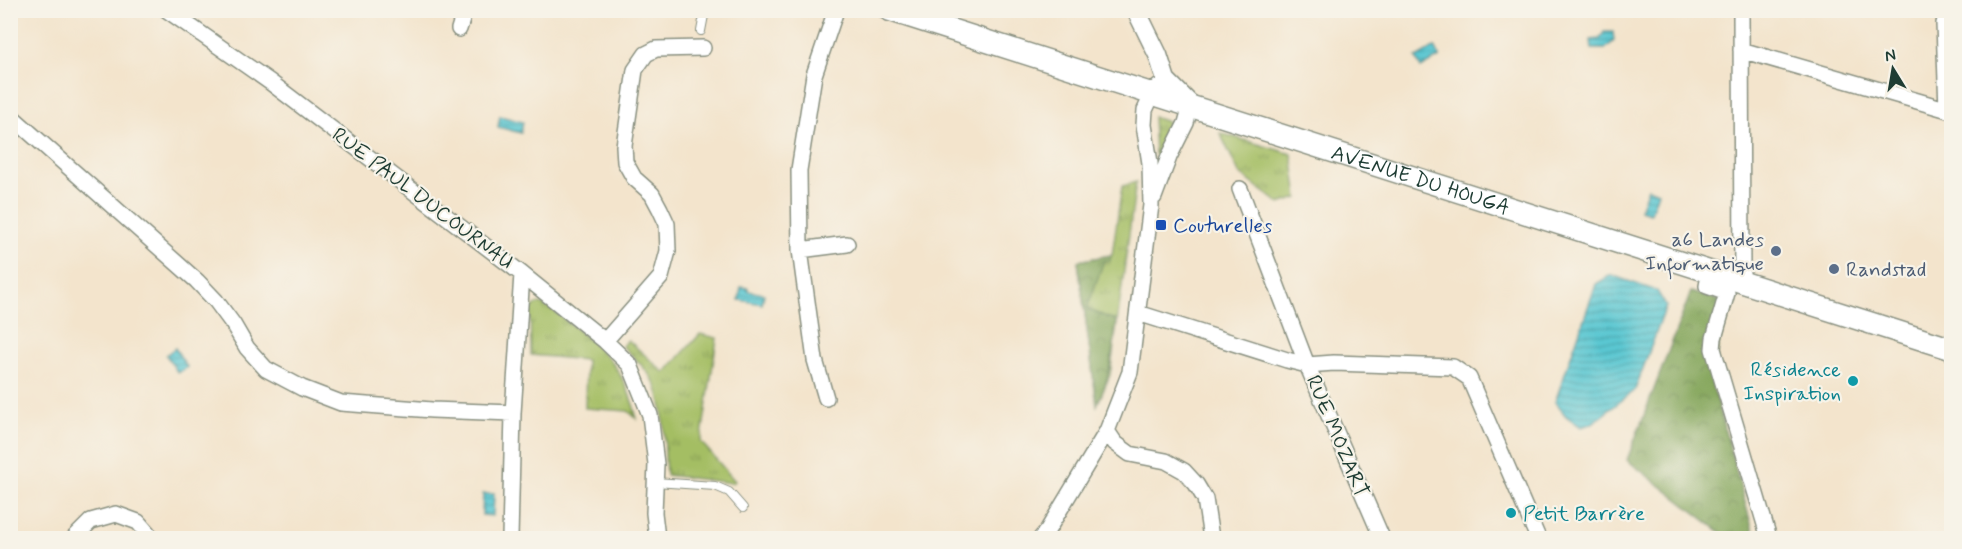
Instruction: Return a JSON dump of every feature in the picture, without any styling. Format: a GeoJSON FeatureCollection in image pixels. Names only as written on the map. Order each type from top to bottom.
{"type":"FeatureCollection","features":[{"type":"Feature","properties":{"kind":"main road","name":"AVENUE DU HOUGA"},"geometry":{"type":"LineString","coordinates":[[889,10],[1159,86],[1191,105],[1952,349]]}},
{"type":"Feature","properties":{"kind":"street","name":"RUE PAUL DUCOURNAU"},"geometry":{"type":"LineString","coordinates":[[167,10],[270,82],[522,274],[513,413],[510,538]]}},
{"type":"Feature","properties":{"kind":"street"},"geometry":{"type":"LineString","coordinates":[[459,29],[465,10]]}},
{"type":"Feature","properties":{"kind":"street"},"geometry":{"type":"LineString","coordinates":[[826,398],[815,360],[800,250],[799,170],[814,75],[836,10]]}},
{"type":"Feature","properties":{"kind":"street"},"geometry":{"type":"LineString","coordinates":[[1041,538],[1107,431],[1130,372],[1151,205],[1150,163],[1144,125],[1146,110],[1159,86],[1158,55],[1136,10]]}},
{"type":"Feature","properties":{"kind":"street"},"geometry":{"type":"LineString","coordinates":[[1741,10],[1742,282]]}},
{"type":"Feature","properties":{"kind":"street"},"geometry":{"type":"LineString","coordinates":[[1741,50],[1949,111],[1944,23],[1952,14]]}},
{"type":"Feature","properties":{"kind":"street"},"geometry":{"type":"LineString","coordinates":[[605,341],[661,277],[668,251],[667,224],[660,208],[652,194],[634,178],[625,162],[624,147],[634,70],[646,54],[656,49],[703,48]]}},
{"type":"Feature","properties":{"kind":"street"},"geometry":{"type":"LineString","coordinates":[[1151,205],[1169,157],[1186,123],[1191,105]]}},
{"type":"Feature","properties":{"kind":"street"},"geometry":{"type":"LineString","coordinates":[[10,115],[197,281],[216,301],[247,348],[266,369],[302,388],[341,403],[513,413]]}},
{"type":"Feature","properties":{"kind":"street"},"geometry":{"type":"LineString","coordinates":[[1240,189],[1307,364],[1453,367],[1469,378],[1538,538]]}},
{"type":"Feature","properties":{"kind":"street"},"geometry":{"type":"LineString","coordinates":[[800,250],[847,244]]}},
{"type":"Feature","properties":{"kind":"street"},"geometry":{"type":"LineString","coordinates":[[1710,271],[1707,286],[1727,293],[1713,349],[1769,538]]}},
{"type":"Feature","properties":{"kind":"street"},"geometry":{"type":"LineString","coordinates":[[522,274],[605,341],[630,365],[650,415],[656,464],[654,513],[657,538]]}},
{"type":"Feature","properties":{"kind":"street","name":"RUE MOZART"},"geometry":{"type":"LineString","coordinates":[[1137,313],[1287,360],[1307,364],[1382,538]]}},
{"type":"Feature","properties":{"kind":"street"},"geometry":{"type":"LineString","coordinates":[[1107,431],[1115,443],[1130,454],[1166,461],[1190,477],[1205,499],[1211,538]]}},
{"type":"Feature","properties":{"kind":"street"},"geometry":{"type":"LineString","coordinates":[[74,538],[91,521],[116,514],[138,522],[152,538]]}},
{"type":"Feature","properties":{"kind":"lane"},"geometry":{"type":"LineString","coordinates":[[701,31],[705,10]]}},
{"type":"Feature","properties":{"kind":"lane"},"geometry":{"type":"LineString","coordinates":[[655,482],[715,486],[729,492],[743,508]]}},
{"type":"Feature","properties":{"kind":"green space"},"geometry":{"type":"Polygon","coordinates":[[[1153,117],[1177,125],[1163,157],[1158,158],[1155,154],[1153,117]]]}},
{"type":"Feature","properties":{"kind":"green space"},"geometry":{"type":"Polygon","coordinates":[[[1220,133],[1292,154],[1298,198],[1280,204],[1239,173],[1220,133]]]}},
{"type":"Feature","properties":{"kind":"green space"},"geometry":{"type":"Polygon","coordinates":[[[1136,182],[1110,375],[1097,405],[1078,261],[1112,255],[1122,186],[1136,182]]]}},
{"type":"Feature","properties":{"kind":"green space"},"geometry":{"type":"Polygon","coordinates":[[[1111,255],[1110,261],[1104,260],[1087,309],[1117,321],[1108,374],[1097,405],[1078,261],[1111,255]]]}},
{"type":"Feature","properties":{"kind":"green space"},"geometry":{"type":"Polygon","coordinates":[[[1691,292],[1725,302],[1712,384],[1755,538],[1728,538],[1627,460],[1691,292]]]}},
{"type":"Feature","properties":{"kind":"green space"},"geometry":{"type":"Polygon","coordinates":[[[537,304],[547,305],[594,344],[611,362],[627,388],[637,419],[628,411],[585,408],[586,360],[531,355],[530,309],[537,304]]]}},
{"type":"Feature","properties":{"kind":"green space"},"geometry":{"type":"Polygon","coordinates":[[[700,334],[717,338],[701,442],[735,481],[732,483],[666,475],[663,418],[656,386],[645,370],[622,346],[628,340],[665,373],[700,334]]]}},
{"type":"Feature","properties":{"kind":"water"},"geometry":{"type":"Polygon","coordinates":[[[1604,32],[1613,32],[1614,41],[1605,49],[1592,49],[1591,40],[1600,39],[1604,32]]]}},
{"type":"Feature","properties":{"kind":"water"},"geometry":{"type":"Polygon","coordinates":[[[1435,47],[1440,57],[1421,68],[1416,58],[1435,47]]]}},
{"type":"Feature","properties":{"kind":"water"},"geometry":{"type":"Polygon","coordinates":[[[500,116],[523,122],[521,133],[498,127],[500,116]]]}},
{"type":"Feature","properties":{"kind":"water"},"geometry":{"type":"Polygon","coordinates":[[[1648,188],[1658,192],[1651,213],[1640,210],[1648,188]]]}},
{"type":"Feature","properties":{"kind":"water"},"geometry":{"type":"Polygon","coordinates":[[[1611,275],[1657,291],[1666,306],[1635,390],[1591,424],[1581,427],[1566,416],[1555,402],[1596,284],[1611,275]]]}},
{"type":"Feature","properties":{"kind":"water"},"geometry":{"type":"Polygon","coordinates":[[[741,287],[764,294],[762,304],[739,300],[741,287]]]}},
{"type":"Feature","properties":{"kind":"water"},"geometry":{"type":"Polygon","coordinates":[[[175,348],[187,367],[178,373],[166,355],[175,348]]]}},
{"type":"Feature","properties":{"kind":"water"},"geometry":{"type":"Polygon","coordinates":[[[483,494],[494,494],[493,516],[482,515],[483,494]]]}},
{"type":"Feature","properties":{"kind":"place","name":"Couturelles"},"geometry":{"type":"Point","coordinates":[1161,225]}},
{"type":"Feature","properties":{"kind":"place","name":"a6 Landes Informatique"},"geometry":{"type":"Point","coordinates":[1776,251]}},
{"type":"Feature","properties":{"kind":"place","name":"Randstad"},"geometry":{"type":"Point","coordinates":[1834,269]}},
{"type":"Feature","properties":{"kind":"place","name":"Résidence Inspiration"},"geometry":{"type":"Point","coordinates":[1853,381]}},
{"type":"Feature","properties":{"kind":"place","name":"Petit Barrère"},"geometry":{"type":"Point","coordinates":[1511,513]}}]}
